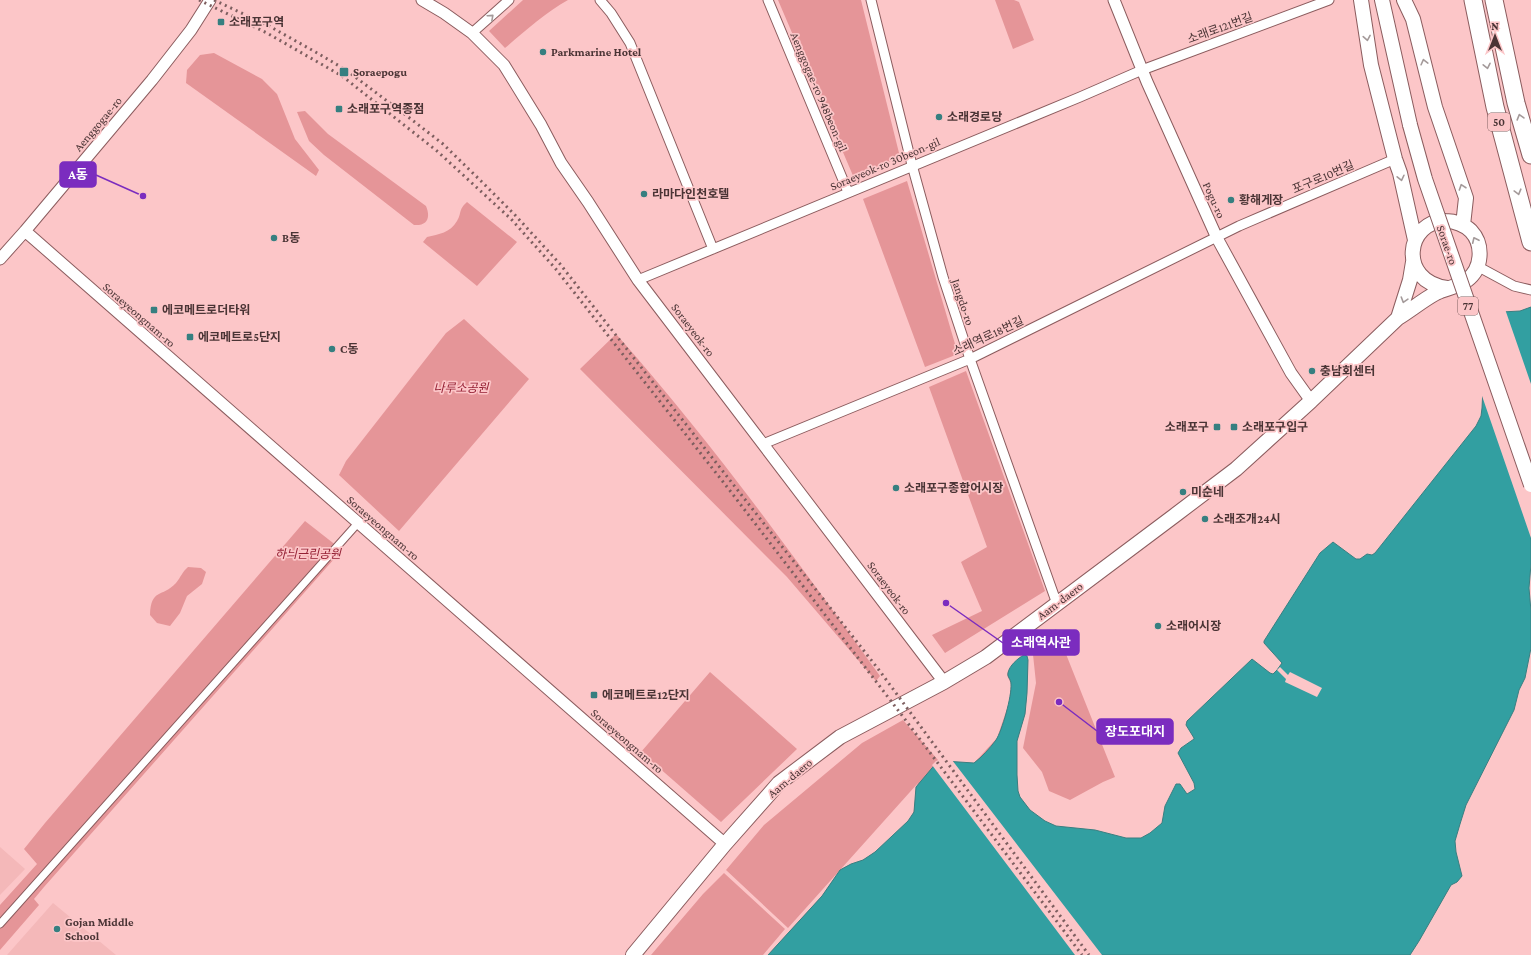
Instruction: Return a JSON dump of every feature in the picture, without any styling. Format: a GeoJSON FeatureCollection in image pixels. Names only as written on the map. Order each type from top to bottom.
{"type":"FeatureCollection","features":[{"type":"Feature","properties":{"kind":"highway","name":"50"},"geometry":{"type":"LineString","coordinates":[[1473,0],[1495,107],[1531,242]]}},
{"type":"Feature","properties":{"kind":"highway","name":"50"},"geometry":{"type":"LineString","coordinates":[[1494,0],[1516,103],[1531,155]]}},
{"type":"Feature","properties":{"kind":"main road"},"geometry":{"type":"LineString","coordinates":[[1361,0],[1371,65],[1400,173],[1415,240]]}},
{"type":"Feature","properties":{"kind":"main road","name":"Sorae-ro"},"geometry":{"type":"LineString","coordinates":[[1382,0],[1410,125],[1427,187],[1531,485]]}},
{"type":"Feature","properties":{"kind":"main road"},"geometry":{"type":"LineString","coordinates":[[1404,0],[1413,19],[1435,107],[1466,198],[1463,225]]}},
{"type":"Feature","properties":{"kind":"main road"},"geometry":{"type":"LineString","coordinates":[[1415,240],[1422,231],[1431,224],[1441,221],[1452,221],[1463,225],[1471,232],[1477,241],[1480,251],[1477,266]]}},
{"type":"Feature","properties":{"kind":"main road","name":"77"},"geometry":{"type":"LineString","coordinates":[[1415,240],[1412,251],[1413,262],[1418,273],[1426,281],[1436,286],[1447,288],[1458,286],[1467,280],[1477,266]]}},
{"type":"Feature","properties":{"kind":"main road","name":"Aam-daero"},"geometry":{"type":"LineString","coordinates":[[1398,318],[1410,280],[1413,262]]}},
{"type":"Feature","properties":{"kind":"main road","name":"Aam-daero"},"geometry":{"type":"LineString","coordinates":[[633,955],[725,844],[779,783],[840,737],[944,682],[986,657],[1236,469],[1311,401],[1398,318],[1430,297],[1447,288]]}},
{"type":"Feature","properties":{"kind":"street","name":"Aenggogae-ro"},"geometry":{"type":"LineString","coordinates":[[0,259],[152,80],[191,30],[210,0]]}},
{"type":"Feature","properties":{"kind":"street","name":"Soraeyeok-ro"},"geometry":{"type":"LineString","coordinates":[[422,0],[444,13],[472,33],[504,65],[541,124],[561,163],[638,280],[944,682]]}},
{"type":"Feature","properties":{"kind":"street"},"geometry":{"type":"LineString","coordinates":[[472,33],[509,0]]}},
{"type":"Feature","properties":{"kind":"street"},"geometry":{"type":"LineString","coordinates":[[600,0],[611,13],[630,43],[713,248]]}},
{"type":"Feature","properties":{"kind":"street","name":"Aenggogae-ro 948beon-gil"},"geometry":{"type":"LineString","coordinates":[[768,0],[848,192]]}},
{"type":"Feature","properties":{"kind":"street","name":"Jangdo-ro"},"geometry":{"type":"LineString","coordinates":[[871,0],[912,166],[943,277],[970,359],[1057,604]]}},
{"type":"Feature","properties":{"kind":"street","name":"Pogu-ro"},"geometry":{"type":"LineString","coordinates":[[1114,0],[1142,70],[1217,238],[1291,373],[1311,401]]}},
{"type":"Feature","properties":{"kind":"street","name":"소래로121번길"},"geometry":{"type":"LineString","coordinates":[[1142,70],[1330,0]]}},
{"type":"Feature","properties":{"kind":"street","name":"Soraeyeok-ro 30beon-gil"},"geometry":{"type":"LineString","coordinates":[[638,280],[1142,70]]}},
{"type":"Feature","properties":{"kind":"street","name":"포구로10번길"},"geometry":{"type":"LineString","coordinates":[[1217,238],[1239,226],[1395,159]]}},
{"type":"Feature","properties":{"kind":"street","name":"Soraeyeongnam-ro"},"geometry":{"type":"LineString","coordinates":[[25,231],[725,844]]}},
{"type":"Feature","properties":{"kind":"street","name":"소래역로18번길"},"geometry":{"type":"LineString","coordinates":[[763,444],[970,359],[1217,238]]}},
{"type":"Feature","properties":{"kind":"street"},"geometry":{"type":"LineString","coordinates":[[1477,266],[1514,286],[1531,290]]}},
{"type":"Feature","properties":{"kind":"street"},"geometry":{"type":"LineString","coordinates":[[0,924],[358,523]]}},
{"type":"Feature","properties":{"kind":"shaded area"},"geometry":{"type":"Polygon","coordinates":[[[0,847],[25,869],[0,895],[0,847]]]}},
{"type":"Feature","properties":{"kind":"shaded area","name":"Gojan Middle School"},"geometry":{"type":"Polygon","coordinates":[[[53,903],[116,955],[7,955],[53,903]]]}},
{"type":"Feature","properties":{"kind":"green space"},"geometry":{"type":"Polygon","coordinates":[[[523,0],[568,0],[543,16],[505,48],[489,31],[523,0]]]}},
{"type":"Feature","properties":{"kind":"green space"},"geometry":{"type":"Polygon","coordinates":[[[778,0],[861,0],[900,157],[854,178],[778,0]]]}},
{"type":"Feature","properties":{"kind":"green space"},"geometry":{"type":"Polygon","coordinates":[[[995,0],[1014,0],[1019,2],[1034,40],[1013,49],[995,0]]]}},
{"type":"Feature","properties":{"kind":"green space"},"geometry":{"type":"Polygon","coordinates":[[[214,53],[262,79],[277,94],[295,139],[319,170],[316,176],[186,83],[187,70],[200,55],[214,53]]]}},
{"type":"Feature","properties":{"kind":"green space"},"geometry":{"type":"Polygon","coordinates":[[[305,111],[328,134],[426,206],[428,218],[425,223],[414,225],[324,155],[309,141],[297,112],[305,111]]]}},
{"type":"Feature","properties":{"kind":"green space"},"geometry":{"type":"Polygon","coordinates":[[[907,181],[958,354],[925,367],[863,199],[907,181]]]}},
{"type":"Feature","properties":{"kind":"green space"},"geometry":{"type":"Polygon","coordinates":[[[467,202],[517,242],[477,286],[423,242],[427,237],[448,231],[457,221],[462,207],[467,202]]]}},
{"type":"Feature","properties":{"kind":"green space","name":"나루소공원"},"geometry":{"type":"Polygon","coordinates":[[[464,319],[529,379],[399,531],[339,475],[346,461],[446,333],[464,319]]]}},
{"type":"Feature","properties":{"kind":"green space"},"geometry":{"type":"Polygon","coordinates":[[[616,334],[720,459],[817,588],[880,676],[876,681],[787,577],[580,369],[616,334]]]}},
{"type":"Feature","properties":{"kind":"green space"},"geometry":{"type":"Polygon","coordinates":[[[966,371],[1045,591],[945,653],[932,635],[982,611],[961,562],[987,547],[929,387],[966,371]]]}},
{"type":"Feature","properties":{"kind":"green space","name":"하늬근린공원"},"geometry":{"type":"Polygon","coordinates":[[[305,521],[342,550],[44,887],[34,899],[39,905],[0,950],[0,905],[37,864],[24,849],[305,521]]]}},
{"type":"Feature","properties":{"kind":"green space"},"geometry":{"type":"Polygon","coordinates":[[[188,567],[201,568],[206,572],[202,584],[187,596],[180,613],[170,626],[157,623],[150,615],[151,606],[155,597],[171,588],[188,567]]]}},
{"type":"Feature","properties":{"kind":"green space"},"geometry":{"type":"Polygon","coordinates":[[[1056,629],[1115,777],[1070,800],[1049,791],[1042,772],[1023,748],[1036,683],[1032,645],[1056,629]]]}},
{"type":"Feature","properties":{"kind":"green space"},"geometry":{"type":"Polygon","coordinates":[[[1024,655],[1027,656],[1027,693],[1025,714],[1017,741],[1017,775],[1020,797],[1030,810],[882,955],[768,955],[822,896],[840,870],[788,928],[726,870],[764,825],[862,743],[903,720],[938,760],[931,768],[937,762],[974,763],[997,738],[1009,703],[1011,684],[1007,675],[1008,671],[1015,662],[1024,655]],[[918,783],[840,870],[868,857],[909,821],[915,804],[918,783]]]}},
{"type":"Feature","properties":{"kind":"green space"},"geometry":{"type":"Polygon","coordinates":[[[710,672],[797,749],[721,822],[641,752],[710,672]]]}},
{"type":"Feature","properties":{"kind":"green space"},"geometry":{"type":"Polygon","coordinates":[[[724,873],[785,929],[763,955],[651,955],[703,894],[724,873]]]}},
{"type":"Feature","properties":{"kind":"water"},"geometry":{"type":"Polygon","coordinates":[[[1531,307],[1531,564],[1529,588],[1531,611],[1531,648],[1525,678],[1519,690],[1514,710],[1466,805],[1460,824],[1455,841],[1462,876],[1457,882],[1451,885],[1410,955],[768,955],[822,896],[840,870],[863,860],[875,852],[908,821],[914,812],[916,787],[937,762],[974,763],[991,746],[998,736],[1008,705],[1011,689],[1008,676],[1009,670],[1014,662],[1024,655],[1027,656],[1028,660],[1027,693],[1025,714],[1017,741],[1017,775],[1020,797],[1030,810],[1045,821],[1056,826],[1095,830],[1126,838],[1141,838],[1162,823],[1165,806],[1176,784],[1180,784],[1187,794],[1195,789],[1194,783],[1178,753],[1181,748],[1194,739],[1186,725],[1187,721],[1252,659],[1270,673],[1273,674],[1277,670],[1282,663],[1264,643],[1264,641],[1320,553],[1333,542],[1356,559],[1360,559],[1367,554],[1372,555],[1375,553],[1476,426],[1481,416],[1486,327],[1502,312],[1520,311],[1531,307]]]}},
{"type":"Feature","properties":{"kind":"pier"},"geometry":{"type":"Polygon","coordinates":[[[1505,309],[1531,384],[1531,538],[1481,393],[1484,326],[1487,319],[1493,314],[1505,309]]]}},
{"type":"Feature","properties":{"kind":"pier"},"geometry":{"type":"Polygon","coordinates":[[[1280,667],[1288,675],[1290,672],[1322,688],[1317,697],[1285,682],[1286,679],[1277,670],[1280,667]]]}},
{"type":"Feature","properties":{"kind":"pier"},"geometry":{"type":"Polygon","coordinates":[[[944,759],[952,760],[1102,955],[1075,955],[932,765],[936,761],[944,759]]]}},
{"type":"Feature","properties":{"kind":"railway"},"geometry":{"type":"LineString","coordinates":[[199,0],[267,33],[342,76],[437,151],[511,219],[555,268],[731,492],[904,718],[1082,955]]}},
{"type":"Feature","properties":{"kind":"railway"},"geometry":{"type":"LineString","coordinates":[[214,0],[269,26],[346,70],[407,116],[443,144],[515,215],[560,264],[879,670],[1089,955]]}},
{"type":"Feature","properties":{"kind":"place","name":"소래포구역"},"geometry":{"type":"Point","coordinates":[221,22]}},
{"type":"Feature","properties":{"kind":"place","name":"Parkmarine Hotel"},"geometry":{"type":"Point","coordinates":[543,52]}},
{"type":"Feature","properties":{"kind":"place","name":"Soraepogu"},"geometry":{"type":"Point","coordinates":[344,72]}},
{"type":"Feature","properties":{"kind":"place","name":"소래포구역종점"},"geometry":{"type":"Point","coordinates":[339,109]}},
{"type":"Feature","properties":{"kind":"place","name":"소래경로당"},"geometry":{"type":"Point","coordinates":[939,117]}},
{"type":"Feature","properties":{"kind":"place","name":"라마다인천호텔"},"geometry":{"type":"Point","coordinates":[644,194]}},
{"type":"Feature","properties":{"kind":"place","name":"A동"},"geometry":{"type":"Point","coordinates":[143,196]}},
{"type":"Feature","properties":{"kind":"place","name":"황해게장"},"geometry":{"type":"Point","coordinates":[1231,200]}},
{"type":"Feature","properties":{"kind":"place","name":"B동"},"geometry":{"type":"Point","coordinates":[274,238]}},
{"type":"Feature","properties":{"kind":"place","name":"에코메트로더타워"},"geometry":{"type":"Point","coordinates":[154,310]}},
{"type":"Feature","properties":{"kind":"place","name":"에코메트로5단지"},"geometry":{"type":"Point","coordinates":[190,337]}},
{"type":"Feature","properties":{"kind":"place","name":"C동"},"geometry":{"type":"Point","coordinates":[332,349]}},
{"type":"Feature","properties":{"kind":"place","name":"충남회센터"},"geometry":{"type":"Point","coordinates":[1312,371]}},
{"type":"Feature","properties":{"kind":"place","name":"소래포구"},"geometry":{"type":"Point","coordinates":[1217,427]}},
{"type":"Feature","properties":{"kind":"place","name":"소래포구입구"},"geometry":{"type":"Point","coordinates":[1234,427]}},
{"type":"Feature","properties":{"kind":"place","name":"소래포구종합어시장"},"geometry":{"type":"Point","coordinates":[896,488]}},
{"type":"Feature","properties":{"kind":"place","name":"미순네"},"geometry":{"type":"Point","coordinates":[1183,492]}},
{"type":"Feature","properties":{"kind":"place","name":"소래조개24시"},"geometry":{"type":"Point","coordinates":[1205,519]}},
{"type":"Feature","properties":{"kind":"place","name":"소래역사관"},"geometry":{"type":"Point","coordinates":[946,603]}},
{"type":"Feature","properties":{"kind":"place","name":"소래어시장"},"geometry":{"type":"Point","coordinates":[1158,626]}},
{"type":"Feature","properties":{"kind":"place","name":"에코메트로12단지"},"geometry":{"type":"Point","coordinates":[594,695]}},
{"type":"Feature","properties":{"kind":"place","name":"장도포대지"},"geometry":{"type":"Point","coordinates":[1059,702]}},
{"type":"Feature","properties":{"kind":"place","name":"Gojan Middle School"},"geometry":{"type":"Point","coordinates":[57,929]}}]}
